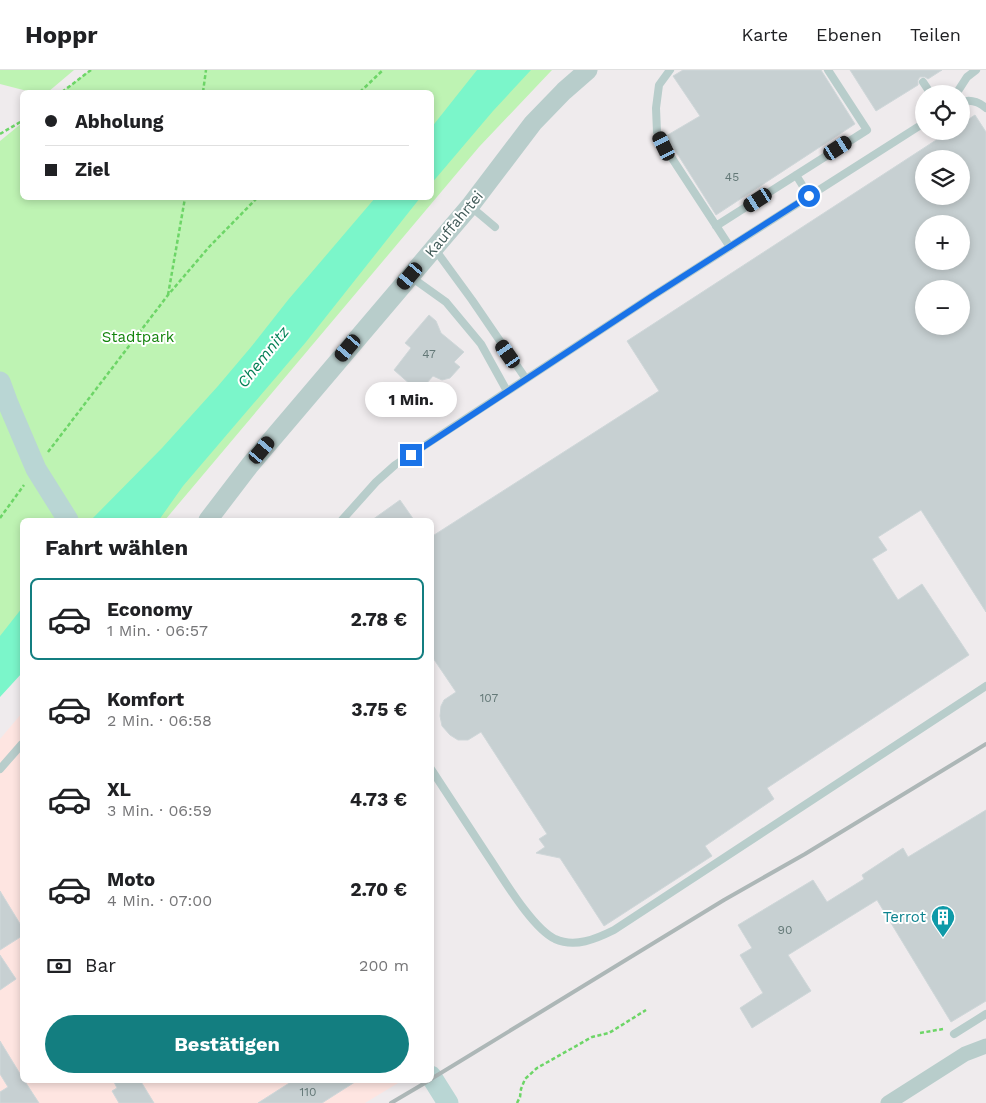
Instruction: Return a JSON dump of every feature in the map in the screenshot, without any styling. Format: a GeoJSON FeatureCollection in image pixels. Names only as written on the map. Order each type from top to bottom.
{"type":"FeatureCollection","features":[{"type":"Feature","properties":{"kind":"main road"},"geometry":{"type":"LineString","coordinates":[[0,382],[36,469],[67,518]]}},
{"type":"Feature","properties":{"kind":"main road"},"geometry":{"type":"LineString","coordinates":[[434,1081],[448,1103]]}},
{"type":"Feature","properties":{"kind":"street","name":"Kauffahrtei"},"geometry":{"type":"LineString","coordinates":[[210,518],[250,465],[470,206],[533,123],[564,91],[588,70]]}},
{"type":"Feature","properties":{"kind":"street"},"geometry":{"type":"LineString","coordinates":[[888,1103],[965,1054],[986,1046]]}},
{"type":"Feature","properties":{"kind":"lane"},"geometry":{"type":"LineString","coordinates":[[670,70],[659,85],[656,108],[657,132],[664,146],[730,247]]}},
{"type":"Feature","properties":{"kind":"lane"},"geometry":{"type":"LineString","coordinates":[[716,226],[867,130],[828,70]]}},
{"type":"Feature","properties":{"kind":"lane"},"geometry":{"type":"LineString","coordinates":[[962,85],[967,77],[976,70]]}},
{"type":"Feature","properties":{"kind":"lane"},"geometry":{"type":"LineString","coordinates":[[970,101],[980,103],[986,108]]}},
{"type":"Feature","properties":{"kind":"lane"},"geometry":{"type":"LineString","coordinates":[[344,518],[376,482],[395,465],[915,129]]}},
{"type":"Feature","properties":{"kind":"lane"},"geometry":{"type":"LineString","coordinates":[[796,175],[809,196]]}},
{"type":"Feature","properties":{"kind":"lane"},"geometry":{"type":"LineString","coordinates":[[470,206],[495,227]]}},
{"type":"Feature","properties":{"kind":"lane"},"geometry":{"type":"LineString","coordinates":[[434,248],[526,379]]}},
{"type":"Feature","properties":{"kind":"lane"},"geometry":{"type":"LineString","coordinates":[[410,276],[446,302],[452,309],[481,344],[508,391]]}},
{"type":"Feature","properties":{"kind":"lane"},"geometry":{"type":"LineString","coordinates":[[348,512],[352,518]]}},
{"type":"Feature","properties":{"kind":"lane"},"geometry":{"type":"LineString","coordinates":[[434,774],[515,897],[532,918],[544,931],[556,939],[574,943],[595,939],[614,930],[986,686]]}},
{"type":"Feature","properties":{"kind":"lane"},"geometry":{"type":"LineString","coordinates":[[0,769],[20,746]]}},
{"type":"Feature","properties":{"kind":"lane"},"geometry":{"type":"LineString","coordinates":[[952,1031],[986,1014]]}},
{"type":"Feature","properties":{"kind":"path"},"geometry":{"type":"LineString","coordinates":[[65,90],[92,70]]}},
{"type":"Feature","properties":{"kind":"path"},"geometry":{"type":"LineString","coordinates":[[203,90],[206,70]]}},
{"type":"Feature","properties":{"kind":"path"},"geometry":{"type":"LineString","coordinates":[[362,90],[383,70]]}},
{"type":"Feature","properties":{"kind":"path"},"geometry":{"type":"LineString","coordinates":[[0,134],[20,122]]}},
{"type":"Feature","properties":{"kind":"path"},"geometry":{"type":"LineString","coordinates":[[168,295],[185,200]]}},
{"type":"Feature","properties":{"kind":"path"},"geometry":{"type":"LineString","coordinates":[[0,518],[168,295],[209,247],[255,200]]}},
{"type":"Feature","properties":{"kind":"path"},"geometry":{"type":"LineString","coordinates":[[517,1103],[526,1079],[537,1068],[592,1037],[609,1033],[646,1010]]}},
{"type":"Feature","properties":{"kind":"path"},"geometry":{"type":"LineString","coordinates":[[920,1032],[952,1031]]}},
{"type":"Feature","properties":{"kind":"shaded area"},"geometry":{"type":"Polygon","coordinates":[[[20,715],[20,1083],[398,1083],[365,1103],[0,1103],[0,739],[20,715]]]}},
{"type":"Feature","properties":{"kind":"green space"},"geometry":{"type":"Polygon","coordinates":[[[0,70],[74,70],[50,90],[23,90],[0,84],[0,70]]]}},
{"type":"Feature","properties":{"kind":"green space","name":"Stadtpark"},"geometry":{"type":"Polygon","coordinates":[[[90,70],[552,70],[479,147],[167,518],[20,518],[20,631],[0,655],[0,141],[20,125],[20,200],[434,200],[434,90],[65,90],[90,70]]]}},
{"type":"Feature","properties":{"kind":"water"},"geometry":{"type":"Polygon","coordinates":[[[477,70],[531,70],[493,111],[434,180],[434,124],[477,70]]]}},
{"type":"Feature","properties":{"kind":"water","name":"Chemnitz"},"geometry":{"type":"Polygon","coordinates":[[[373,200],[418,200],[306,342],[183,486],[160,518],[93,518],[162,448],[218,386],[373,200]]]}},
{"type":"Feature","properties":{"kind":"water"},"geometry":{"type":"Polygon","coordinates":[[[20,611],[20,675],[0,697],[0,636],[20,611]]]}},
{"type":"Feature","properties":{"kind":"building"},"geometry":{"type":"Polygon","coordinates":[[[683,70],[821,70],[855,124],[716,215],[666,136],[700,116],[673,76],[683,70]]]}},
{"type":"Feature","properties":{"kind":"building"},"geometry":{"type":"Polygon","coordinates":[[[850,70],[942,70],[928,79],[920,77],[918,85],[915,85],[915,87],[876,111],[850,70]]]}},
{"type":"Feature","properties":{"kind":"building"},"geometry":{"type":"Polygon","coordinates":[[[975,115],[986,132],[986,612],[921,510],[878,537],[887,550],[872,559],[898,600],[922,584],[969,655],[767,788],[774,799],[705,846],[712,856],[604,926],[560,858],[536,853],[545,847],[539,839],[547,834],[481,732],[468,740],[458,740],[450,735],[442,726],[441,706],[444,700],[456,692],[434,659],[434,535],[659,391],[627,341],[915,154],[915,205],[970,205],[970,150],[921,150],[936,140],[970,140],[970,118],[975,115]]]}},
{"type":"Feature","properties":{"kind":"building"},"geometry":{"type":"Polygon","coordinates":[[[429,315],[436,321],[441,333],[464,352],[454,362],[460,367],[450,378],[442,380],[433,376],[419,392],[394,370],[411,348],[405,343],[429,315]]]}},
{"type":"Feature","properties":{"kind":"building"},"geometry":{"type":"Polygon","coordinates":[[[400,500],[413,518],[375,518],[400,500]]]}},
{"type":"Feature","properties":{"kind":"building","name":"Terrot"},"geometry":{"type":"Polygon","coordinates":[[[986,810],[986,1001],[951,1022],[877,900],[788,955],[811,991],[752,1028],[740,1008],[763,993],[740,955],[752,948],[738,925],[813,880],[827,902],[864,879],[862,875],[903,848],[908,857],[986,810]]]}},
{"type":"Feature","properties":{"kind":"building"},"geometry":{"type":"Polygon","coordinates":[[[0,891],[20,924],[20,937],[0,950],[0,891]]]}},
{"type":"Feature","properties":{"kind":"building"},"geometry":{"type":"Polygon","coordinates":[[[0,955],[16,979],[0,990],[0,955]]]}},
{"type":"Feature","properties":{"kind":"building"},"geometry":{"type":"Polygon","coordinates":[[[0,1041],[20,1074],[20,1083],[26,1083],[39,1103],[0,1103],[0,1092],[8,1087],[0,1074],[0,1041]]]}},
{"type":"Feature","properties":{"kind":"building"},"geometry":{"type":"Polygon","coordinates":[[[114,1083],[142,1083],[154,1103],[119,1103],[112,1091],[117,1088],[114,1083]]]}},
{"type":"Feature","properties":{"kind":"building"},"geometry":{"type":"Polygon","coordinates":[[[289,1083],[353,1083],[322,1103],[258,1103],[289,1083]]]}},
{"type":"Feature","properties":{"kind":"railway"},"geometry":{"type":"LineString","coordinates":[[434,1077],[724,900],[805,854],[986,744]]}},
{"type":"Feature","properties":{"kind":"railway"},"geometry":{"type":"LineString","coordinates":[[391,1103],[425,1083]]}},
{"type":"Feature","properties":{"kind":"place","name":"Terrot"},"geometry":{"type":"Point","coordinates":[943,938]}},
{"type":"Feature","properties":{"kind":"route"},"geometry":{"type":"LineString","coordinates":[[411,455],[651,297],[809,196]]}}]}
